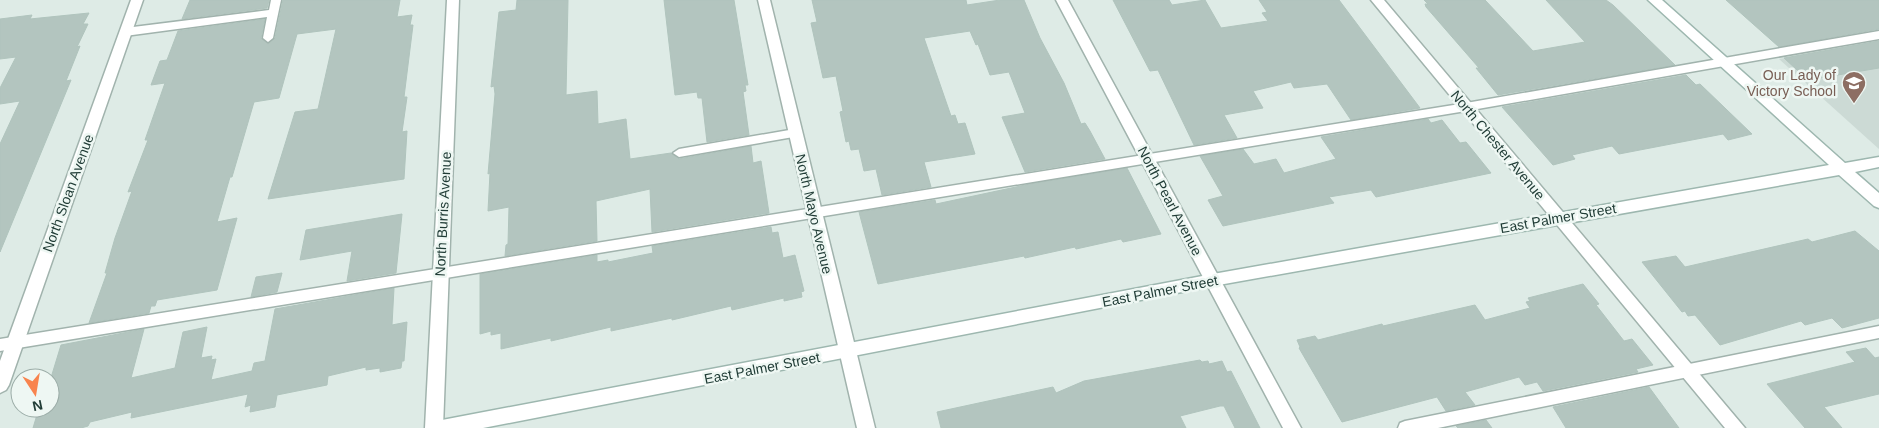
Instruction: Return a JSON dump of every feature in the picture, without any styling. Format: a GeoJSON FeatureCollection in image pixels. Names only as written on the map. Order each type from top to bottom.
{"type":"FeatureCollection","features":[{"type":"Feature","properties":{"kind":"street","name":"North Sloan Avenue"},"geometry":{"type":"LineString","coordinates":[[0,385],[7,344],[137,0]]}},
{"type":"Feature","properties":{"kind":"street","name":"North Burris Avenue"},"geometry":{"type":"LineString","coordinates":[[434,428],[453,0]]}},
{"type":"Feature","properties":{"kind":"street","name":"North Mayo Avenue"},"geometry":{"type":"LineString","coordinates":[[764,0],[866,428]]}},
{"type":"Feature","properties":{"kind":"street","name":"North Pearl Avenue"},"geometry":{"type":"LineString","coordinates":[[1062,0],[1292,428]]}},
{"type":"Feature","properties":{"kind":"street","name":"North Chester Avenue"},"geometry":{"type":"LineString","coordinates":[[1376,0],[1736,428]]}},
{"type":"Feature","properties":{"kind":"street"},"geometry":{"type":"LineString","coordinates":[[1654,0],[1879,202]]}},
{"type":"Feature","properties":{"kind":"street","name":"East Palmer Street"},"geometry":{"type":"LineString","coordinates":[[442,428],[847,352],[1213,280],[1879,162]]}},
{"type":"Feature","properties":{"kind":"lane"},"geometry":{"type":"LineString","coordinates":[[268,38],[276,0]]}},
{"type":"Feature","properties":{"kind":"lane"},"geometry":{"type":"LineString","coordinates":[[125,32],[273,13]]}},
{"type":"Feature","properties":{"kind":"lane"},"geometry":{"type":"LineString","coordinates":[[7,344],[1466,107],[1879,35]]}},
{"type":"Feature","properties":{"kind":"lane"},"geometry":{"type":"LineString","coordinates":[[679,153],[795,133]]}},
{"type":"Feature","properties":{"kind":"lane"},"geometry":{"type":"LineString","coordinates":[[1405,428],[1879,332]]}},
{"type":"Feature","properties":{"kind":"shaded area","name":"Our Lady of Victory School"},"geometry":{"type":"Polygon","coordinates":[[[1879,41],[1879,149],[1779,59],[1879,41]]]}},
{"type":"Feature","properties":{"kind":"building"},"geometry":{"type":"Polygon","coordinates":[[[190,0],[269,0],[267,8],[182,19],[190,0]]]}},
{"type":"Feature","properties":{"kind":"building"},"geometry":{"type":"Polygon","coordinates":[[[283,0],[400,0],[397,17],[412,15],[410,25],[413,25],[404,97],[407,97],[402,132],[407,131],[404,179],[268,199],[295,112],[318,109],[336,29],[297,34],[279,98],[254,102],[232,177],[230,177],[217,222],[237,218],[217,290],[157,300],[155,306],[151,306],[149,313],[89,323],[107,273],[105,273],[115,238],[132,191],[128,192],[148,140],[145,140],[165,83],[151,85],[160,61],[167,60],[178,31],[265,19],[261,38],[268,44],[275,38],[283,0]]]}},
{"type":"Feature","properties":{"kind":"building"},"geometry":{"type":"Polygon","coordinates":[[[517,0],[568,0],[566,95],[597,91],[598,124],[626,119],[630,159],[671,153],[679,159],[751,146],[753,163],[761,161],[769,213],[652,232],[650,189],[596,201],[597,241],[505,256],[506,245],[508,244],[509,207],[488,211],[490,173],[488,174],[495,94],[494,86],[491,87],[499,12],[516,10],[517,0]]]}},
{"type":"Feature","properties":{"kind":"building"},"geometry":{"type":"Polygon","coordinates":[[[664,0],[734,0],[748,85],[745,85],[746,91],[743,92],[749,135],[707,142],[702,98],[698,98],[697,92],[675,95],[664,0]]]}},
{"type":"Feature","properties":{"kind":"building"},"geometry":{"type":"Polygon","coordinates":[[[812,0],[966,0],[967,5],[1000,0],[1024,0],[1040,38],[1064,83],[1081,124],[1085,123],[1105,159],[1025,172],[1002,117],[1025,113],[1009,72],[990,75],[978,44],[976,45],[970,31],[924,38],[951,116],[955,115],[958,124],[965,123],[975,154],[924,162],[931,187],[882,195],[876,169],[864,171],[859,149],[851,150],[849,141],[846,142],[840,112],[843,111],[836,76],[823,78],[811,23],[817,22],[812,0]]]}},
{"type":"Feature","properties":{"kind":"building"},"geometry":{"type":"Polygon","coordinates":[[[1113,0],[1169,0],[1172,5],[1205,0],[1221,28],[1268,21],[1262,13],[1267,12],[1259,0],[1339,0],[1420,108],[1351,120],[1327,84],[1294,88],[1291,82],[1253,91],[1263,108],[1224,115],[1237,138],[1194,145],[1158,70],[1150,71],[1113,0]]]}},
{"type":"Feature","properties":{"kind":"building"},"geometry":{"type":"Polygon","coordinates":[[[1424,0],[1485,0],[1533,51],[1585,42],[1546,0],[1606,0],[1675,65],[1498,95],[1476,68],[1479,68],[1426,7],[1425,4],[1428,4],[1424,0]]]}},
{"type":"Feature","properties":{"kind":"building"},"geometry":{"type":"Polygon","coordinates":[[[1726,0],[1879,0],[1879,29],[1779,47],[1726,0]]]}},
{"type":"Feature","properties":{"kind":"building"},"geometry":{"type":"Polygon","coordinates":[[[89,13],[83,24],[88,24],[77,47],[80,46],[66,81],[71,80],[0,252],[0,144],[20,101],[0,104],[0,88],[16,57],[0,59],[0,19],[32,15],[30,19],[89,13]]]}},
{"type":"Feature","properties":{"kind":"building"},"geometry":{"type":"Polygon","coordinates":[[[1879,41],[1879,68],[1808,80],[1784,58],[1879,41]]]}},
{"type":"Feature","properties":{"kind":"building"},"geometry":{"type":"Polygon","coordinates":[[[1686,75],[1696,85],[1700,84],[1752,134],[1728,140],[1723,134],[1619,154],[1612,146],[1572,155],[1575,159],[1553,165],[1502,107],[1686,75]]]}},
{"type":"Feature","properties":{"kind":"building"},"geometry":{"type":"Polygon","coordinates":[[[1428,119],[1431,123],[1442,120],[1460,143],[1466,142],[1491,173],[1376,197],[1371,190],[1329,197],[1334,203],[1223,226],[1208,200],[1223,196],[1200,156],[1243,149],[1254,164],[1276,159],[1284,173],[1336,159],[1321,137],[1428,119]]]}},
{"type":"Feature","properties":{"kind":"building"},"geometry":{"type":"Polygon","coordinates":[[[1127,168],[1161,234],[1123,242],[1121,239],[1076,249],[1075,247],[1025,258],[1024,256],[878,284],[859,212],[935,200],[936,204],[1030,184],[1127,168]]]}},
{"type":"Feature","properties":{"kind":"building"},"geometry":{"type":"Polygon","coordinates":[[[402,214],[396,273],[347,281],[352,251],[300,260],[306,230],[402,214]]]}},
{"type":"Feature","properties":{"kind":"building"},"geometry":{"type":"Polygon","coordinates":[[[771,227],[772,233],[778,232],[783,258],[795,255],[804,291],[801,292],[802,297],[784,301],[784,298],[732,310],[731,306],[672,320],[672,318],[611,331],[611,327],[551,341],[551,338],[501,349],[501,333],[491,335],[491,331],[480,334],[480,274],[597,255],[597,262],[608,260],[608,262],[653,253],[652,246],[771,227]]]}},
{"type":"Feature","properties":{"kind":"building"},"geometry":{"type":"Polygon","coordinates":[[[1855,231],[1879,251],[1879,318],[1842,328],[1832,318],[1805,325],[1801,321],[1720,345],[1695,315],[1688,316],[1685,311],[1682,312],[1642,262],[1676,256],[1685,267],[1808,239],[1812,242],[1855,231]]]}},
{"type":"Feature","properties":{"kind":"building"},"geometry":{"type":"Polygon","coordinates":[[[282,273],[277,292],[251,297],[256,277],[282,273]]]}},
{"type":"Feature","properties":{"kind":"building"},"geometry":{"type":"Polygon","coordinates":[[[1583,284],[1599,304],[1596,305],[1624,341],[1632,339],[1653,365],[1636,369],[1638,372],[1543,391],[1537,382],[1525,385],[1519,377],[1465,392],[1475,405],[1446,411],[1437,397],[1342,422],[1299,348],[1297,340],[1315,336],[1318,340],[1382,324],[1383,326],[1475,305],[1485,320],[1530,308],[1526,302],[1530,301],[1528,298],[1583,284]]]}},
{"type":"Feature","properties":{"kind":"building"},"geometry":{"type":"Polygon","coordinates":[[[394,288],[392,325],[407,322],[404,361],[402,361],[401,368],[380,372],[380,368],[366,370],[366,367],[328,376],[327,385],[277,395],[275,407],[250,412],[251,405],[245,407],[248,394],[131,418],[132,412],[90,422],[88,426],[81,428],[33,428],[36,418],[60,418],[60,368],[54,368],[61,345],[144,329],[131,378],[175,368],[183,332],[207,327],[201,358],[212,356],[211,360],[216,359],[211,380],[252,371],[254,363],[265,361],[275,309],[394,288]]]}},
{"type":"Feature","properties":{"kind":"building"},"geometry":{"type":"Polygon","coordinates":[[[1866,348],[1875,358],[1879,357],[1879,394],[1824,407],[1842,428],[1805,428],[1767,384],[1855,362],[1846,352],[1866,348]]]}},
{"type":"Feature","properties":{"kind":"building"},"geometry":{"type":"Polygon","coordinates":[[[1200,360],[1202,362],[1208,361],[1209,364],[1222,361],[1227,372],[1231,371],[1260,428],[1235,428],[1224,406],[1180,416],[1186,428],[941,428],[937,412],[1053,387],[1056,393],[1084,381],[1200,360]]]}},
{"type":"Feature","properties":{"kind":"building"},"geometry":{"type":"Polygon","coordinates":[[[1649,387],[1679,428],[1566,428],[1553,407],[1649,387]]]}},
{"type":"Feature","properties":{"kind":"building"},"geometry":{"type":"Polygon","coordinates":[[[1486,420],[1492,428],[1458,428],[1456,426],[1486,420]]]}},
{"type":"Feature","properties":{"kind":"place","name":"Our Lady of Victory School"},"geometry":{"type":"Point","coordinates":[1854,104]}}]}
